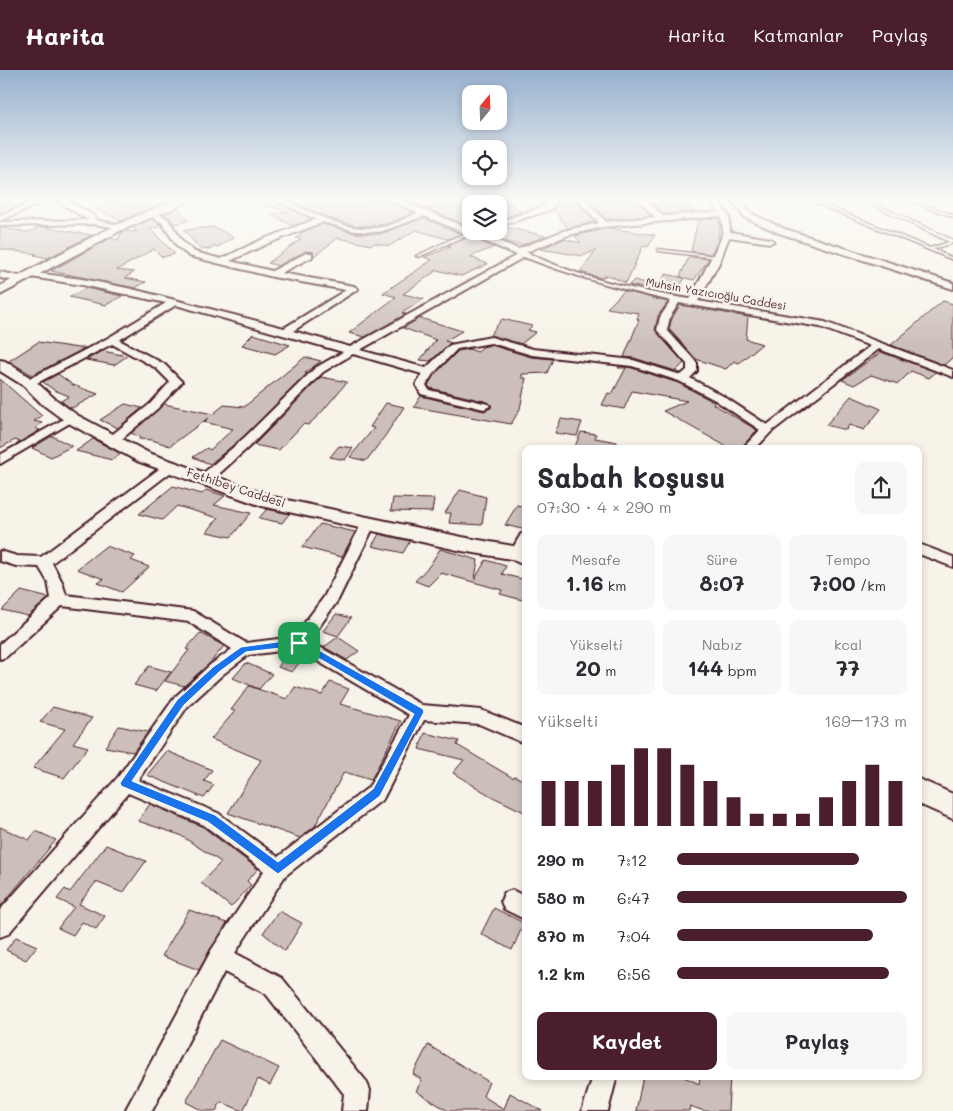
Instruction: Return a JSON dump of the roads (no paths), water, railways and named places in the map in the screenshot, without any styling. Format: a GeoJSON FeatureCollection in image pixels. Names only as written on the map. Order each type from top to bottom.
{"type":"FeatureCollection","features":[{"type":"Feature","properties":{"kind":"street"},"geometry":{"type":"LineString","coordinates":[[0,290],[80,248]]}},
{"type":"Feature","properties":{"kind":"street"},"geometry":{"type":"LineString","coordinates":[[184,248],[192,254],[272,274],[354,289],[286,332]]}},
{"type":"Feature","properties":{"kind":"street"},"geometry":{"type":"LineString","coordinates":[[224,261],[252,248]]}},
{"type":"Feature","properties":{"kind":"street","name":"Muhsin Yazıcıoğlu Caddesi"},"geometry":{"type":"LineString","coordinates":[[510,248],[569,272],[609,284],[677,300],[822,324],[953,374]]}},
{"type":"Feature","properties":{"kind":"street"},"geometry":{"type":"LineString","coordinates":[[205,479],[248,441],[319,370],[534,248]]}},
{"type":"Feature","properties":{"kind":"street"},"geometry":{"type":"LineString","coordinates":[[693,302],[723,248]]}},
{"type":"Feature","properties":{"kind":"street"},"geometry":{"type":"LineString","coordinates":[[826,248],[952,292]]}},
{"type":"Feature","properties":{"kind":"street"},"geometry":{"type":"LineString","coordinates":[[272,274],[309,255]]}},
{"type":"Feature","properties":{"kind":"street"},"geometry":{"type":"LineString","coordinates":[[0,275],[84,281],[174,302],[428,372]]}},
{"type":"Feature","properties":{"kind":"street"},"geometry":{"type":"LineString","coordinates":[[677,300],[665,317],[662,330],[692,363],[692,371],[683,379]]}},
{"type":"Feature","properties":{"kind":"street"},"geometry":{"type":"LineString","coordinates":[[30,383],[112,340],[174,302]]}},
{"type":"Feature","properties":{"kind":"street"},"geometry":{"type":"LineString","coordinates":[[112,340],[160,366],[168,376],[177,382],[154,406],[112,441]]}},
{"type":"Feature","properties":{"kind":"street"},"geometry":{"type":"LineString","coordinates":[[484,406],[425,392],[421,385],[428,372],[454,347],[491,340],[532,352],[633,363],[683,379],[719,398],[767,430]]}},
{"type":"Feature","properties":{"kind":"street"},"geometry":{"type":"LineString","coordinates":[[752,445],[767,430],[878,345]]}},
{"type":"Feature","properties":{"kind":"street","name":"Fethibey Caddesi"},"geometry":{"type":"LineString","coordinates":[[0,364],[30,383],[48,401],[71,418],[143,457],[269,502],[521,556]]}},
{"type":"Feature","properties":{"kind":"street"},"geometry":{"type":"LineString","coordinates":[[0,460],[71,418]]}},
{"type":"Feature","properties":{"kind":"street"},"geometry":{"type":"LineString","coordinates":[[0,556],[16,561],[44,562],[171,466]]}},
{"type":"Feature","properties":{"kind":"street"},"geometry":{"type":"LineString","coordinates":[[299,643],[330,600],[368,524]]}},
{"type":"Feature","properties":{"kind":"street"},"geometry":{"type":"LineString","coordinates":[[922,550],[953,562]]}},
{"type":"Feature","properties":{"kind":"street"},"geometry":{"type":"LineString","coordinates":[[44,562],[55,582],[59,600]]}},
{"type":"Feature","properties":{"kind":"street"},"geometry":{"type":"LineString","coordinates":[[0,653],[59,600],[193,617],[244,649]]}},
{"type":"Feature","properties":{"kind":"street"},"geometry":{"type":"LineString","coordinates":[[0,926],[125,783],[181,702],[216,670],[244,649],[299,643],[419,712],[482,717],[522,734]]}},
{"type":"Feature","properties":{"kind":"street"},"geometry":{"type":"LineString","coordinates":[[138,1111],[220,957],[278,869],[376,792],[419,712]]}},
{"type":"Feature","properties":{"kind":"street"},"geometry":{"type":"LineString","coordinates":[[125,783],[212,819],[278,869]]}},
{"type":"Feature","properties":{"kind":"street"},"geometry":{"type":"LineString","coordinates":[[922,792],[953,807]]}},
{"type":"Feature","properties":{"kind":"street"},"geometry":{"type":"LineString","coordinates":[[220,957],[274,986],[357,1090],[355,1111]]}},
{"type":"Feature","properties":{"kind":"street"},"geometry":{"type":"LineString","coordinates":[[594,1111],[604,1080]]}},
{"type":"Feature","properties":{"kind":"lane"},"geometry":{"type":"LineString","coordinates":[[418,256],[436,248]]}},
{"type":"Feature","properties":{"kind":"lane"},"geometry":{"type":"LineString","coordinates":[[927,248],[953,259]]}},
{"type":"Feature","properties":{"kind":"lane"},"geometry":{"type":"LineString","coordinates":[[930,249],[935,248]]}},
{"type":"Feature","properties":{"kind":"lane"},"geometry":{"type":"LineString","coordinates":[[659,250],[716,257]]}}]}
